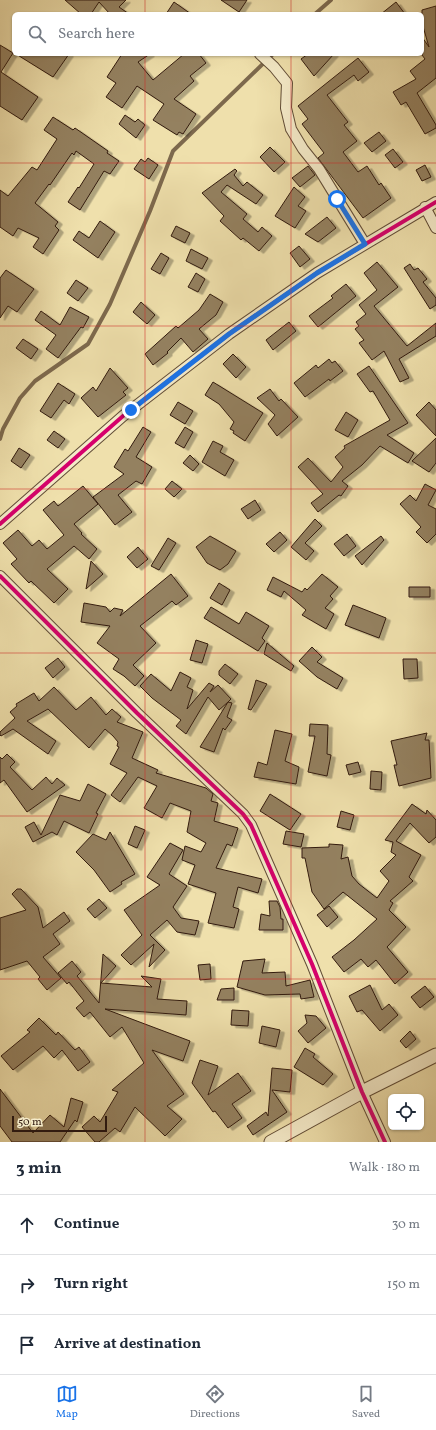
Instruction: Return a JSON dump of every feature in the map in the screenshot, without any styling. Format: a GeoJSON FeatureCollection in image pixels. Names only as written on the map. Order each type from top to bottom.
{"type":"FeatureCollection","features":[{"type":"Feature","properties":{"kind":"street"},"geometry":{"type":"LineString","coordinates":[[262,56],[274,67],[287,84],[286,108],[291,129],[365,244]]}},
{"type":"Feature","properties":{"kind":"street"},"geometry":{"type":"LineString","coordinates":[[0,524],[123,416],[229,334],[317,273],[425,207],[436,202]]}},
{"type":"Feature","properties":{"kind":"street"},"geometry":{"type":"LineString","coordinates":[[425,207],[436,228]]}},
{"type":"Feature","properties":{"kind":"street"},"geometry":{"type":"LineString","coordinates":[[0,576],[137,713],[243,814],[251,825],[312,964],[362,1092],[385,1142]]}},
{"type":"Feature","properties":{"kind":"street"},"geometry":{"type":"LineString","coordinates":[[271,1142],[362,1092],[436,1055]]}},
{"type":"Feature","properties":{"kind":"building"},"geometry":{"type":"Polygon","coordinates":[[[65,0],[126,0],[119,7],[126,12],[108,12],[99,2],[92,12],[79,12],[65,0]]]}},
{"type":"Feature","properties":{"kind":"building"},"geometry":{"type":"Polygon","coordinates":[[[221,0],[247,0],[239,12],[221,0]]]}},
{"type":"Feature","properties":{"kind":"building"},"geometry":{"type":"Polygon","coordinates":[[[174,2],[188,12],[167,12],[174,2]]]}},
{"type":"Feature","properties":{"kind":"building"},"geometry":{"type":"Polygon","coordinates":[[[396,2],[404,12],[384,12],[396,2]]]}},
{"type":"Feature","properties":{"kind":"building"},"geometry":{"type":"Polygon","coordinates":[[[436,6],[436,78],[417,93],[436,125],[436,128],[425,134],[406,102],[401,105],[393,92],[416,79],[410,71],[425,59],[423,56],[424,56],[424,40],[429,47],[424,30],[424,12],[422,12],[422,10],[436,6]]]}},
{"type":"Feature","properties":{"kind":"building"},"geometry":{"type":"Polygon","coordinates":[[[0,45],[12,52],[1,72],[38,97],[22,120],[0,106],[0,45]]]}},
{"type":"Feature","properties":{"kind":"building"},"geometry":{"type":"Polygon","coordinates":[[[19,56],[68,56],[53,77],[19,56]]]}},
{"type":"Feature","properties":{"kind":"building"},"geometry":{"type":"Polygon","coordinates":[[[121,56],[147,56],[138,62],[153,80],[182,56],[201,56],[206,63],[190,76],[194,81],[174,99],[196,114],[183,134],[179,132],[177,135],[153,120],[164,104],[137,86],[122,108],[106,97],[116,83],[107,77],[121,56]]]}},
{"type":"Feature","properties":{"kind":"building"},"geometry":{"type":"Polygon","coordinates":[[[305,56],[332,56],[314,76],[301,59],[305,56]]]}},
{"type":"Feature","properties":{"kind":"building"},"geometry":{"type":"Polygon","coordinates":[[[358,58],[369,72],[358,81],[354,75],[327,95],[348,122],[344,125],[357,141],[343,152],[358,172],[367,166],[379,185],[381,183],[391,198],[363,218],[318,158],[324,153],[302,124],[308,119],[298,106],[358,58]]]}},
{"type":"Feature","properties":{"kind":"building"},"geometry":{"type":"Polygon","coordinates":[[[125,115],[135,122],[138,119],[145,125],[136,138],[119,124],[125,115]]]}},
{"type":"Feature","properties":{"kind":"building"},"geometry":{"type":"Polygon","coordinates":[[[53,117],[73,130],[75,128],[108,151],[107,153],[119,161],[110,174],[104,171],[80,210],[68,202],[94,164],[76,151],[74,155],[72,153],[50,185],[49,184],[35,203],[58,222],[55,226],[59,230],[43,254],[33,247],[39,238],[18,228],[13,236],[0,227],[0,190],[8,196],[32,167],[37,170],[57,139],[44,130],[53,117]]]}},
{"type":"Feature","properties":{"kind":"building"},"geometry":{"type":"Polygon","coordinates":[[[379,132],[386,141],[372,152],[364,143],[379,132]]]}},
{"type":"Feature","properties":{"kind":"building"},"geometry":{"type":"Polygon","coordinates":[[[270,147],[285,162],[274,172],[260,157],[270,147]]]}},
{"type":"Feature","properties":{"kind":"building"},"geometry":{"type":"Polygon","coordinates":[[[393,149],[403,162],[395,168],[385,155],[393,149]]]}},
{"type":"Feature","properties":{"kind":"building"},"geometry":{"type":"Polygon","coordinates":[[[148,158],[158,165],[149,179],[134,169],[141,159],[145,162],[148,158]]]}},
{"type":"Feature","properties":{"kind":"building"},"geometry":{"type":"Polygon","coordinates":[[[425,165],[431,177],[422,181],[416,170],[425,165]]]}},
{"type":"Feature","properties":{"kind":"building"},"geometry":{"type":"Polygon","coordinates":[[[308,166],[315,175],[300,187],[292,178],[308,166]]]}},
{"type":"Feature","properties":{"kind":"building"},"geometry":{"type":"Polygon","coordinates":[[[235,169],[237,171],[234,175],[243,186],[247,182],[263,195],[256,204],[227,185],[221,192],[247,214],[243,219],[258,232],[262,227],[272,236],[259,251],[243,238],[241,240],[220,221],[224,216],[202,193],[235,169]]]}},
{"type":"Feature","properties":{"kind":"building"},"geometry":{"type":"Polygon","coordinates":[[[294,187],[305,197],[298,206],[306,211],[295,228],[275,216],[294,187]]]}},
{"type":"Feature","properties":{"kind":"building"},"geometry":{"type":"Polygon","coordinates":[[[327,217],[336,228],[318,242],[305,234],[327,217]]]}},
{"type":"Feature","properties":{"kind":"building"},"geometry":{"type":"Polygon","coordinates":[[[100,221],[115,232],[98,258],[73,240],[79,231],[89,238],[100,221]]]}},
{"type":"Feature","properties":{"kind":"building"},"geometry":{"type":"Polygon","coordinates":[[[176,226],[190,233],[185,243],[171,236],[176,226]]]}},
{"type":"Feature","properties":{"kind":"building"},"geometry":{"type":"Polygon","coordinates":[[[299,246],[310,259],[300,267],[290,253],[299,246]]]}},
{"type":"Feature","properties":{"kind":"building"},"geometry":{"type":"Polygon","coordinates":[[[191,249],[208,258],[202,269],[186,261],[191,249]]]}},
{"type":"Feature","properties":{"kind":"building"},"geometry":{"type":"Polygon","coordinates":[[[161,253],[169,258],[160,274],[151,269],[161,253]]]}},
{"type":"Feature","properties":{"kind":"building"},"geometry":{"type":"Polygon","coordinates":[[[377,262],[398,287],[374,306],[407,346],[436,323],[436,336],[399,359],[409,378],[400,382],[384,351],[372,360],[359,343],[364,340],[355,329],[359,326],[356,322],[366,314],[359,305],[377,290],[364,273],[377,262]]]}},
{"type":"Feature","properties":{"kind":"building"},"geometry":{"type":"Polygon","coordinates":[[[410,264],[414,270],[418,268],[427,279],[423,282],[436,298],[436,305],[430,309],[404,268],[410,264]]]}},
{"type":"Feature","properties":{"kind":"building"},"geometry":{"type":"Polygon","coordinates":[[[6,270],[34,289],[17,312],[8,306],[0,318],[0,278],[6,270]]]}},
{"type":"Feature","properties":{"kind":"building"},"geometry":{"type":"Polygon","coordinates":[[[196,273],[205,279],[198,292],[188,287],[196,273]]]}},
{"type":"Feature","properties":{"kind":"building"},"geometry":{"type":"Polygon","coordinates":[[[76,280],[88,288],[78,301],[67,293],[76,280]]]}},
{"type":"Feature","properties":{"kind":"building"},"geometry":{"type":"Polygon","coordinates":[[[346,284],[356,296],[318,327],[309,316],[333,298],[331,296],[346,284]]]}},
{"type":"Feature","properties":{"kind":"building"},"geometry":{"type":"Polygon","coordinates":[[[210,294],[223,302],[216,315],[199,329],[208,339],[193,352],[181,338],[167,352],[168,353],[153,365],[145,354],[176,326],[178,328],[199,310],[210,294]]]}},
{"type":"Feature","properties":{"kind":"building"},"geometry":{"type":"Polygon","coordinates":[[[141,302],[155,315],[147,324],[133,312],[141,302]]]}},
{"type":"Feature","properties":{"kind":"building"},"geometry":{"type":"Polygon","coordinates":[[[70,307],[89,317],[83,328],[81,327],[58,358],[46,349],[56,335],[35,320],[41,311],[60,325],[70,307]]]}},
{"type":"Feature","properties":{"kind":"building"},"geometry":{"type":"Polygon","coordinates":[[[289,322],[296,331],[273,350],[266,340],[289,322]]]}},
{"type":"Feature","properties":{"kind":"building"},"geometry":{"type":"Polygon","coordinates":[[[23,339],[38,349],[31,359],[16,348],[23,339]]]}},
{"type":"Feature","properties":{"kind":"building"},"geometry":{"type":"Polygon","coordinates":[[[233,354],[246,367],[236,378],[223,364],[233,354]]]}},
{"type":"Feature","properties":{"kind":"building"},"geometry":{"type":"Polygon","coordinates":[[[329,359],[332,363],[335,361],[343,371],[330,381],[329,379],[305,397],[294,383],[316,365],[318,368],[329,359]]]}},
{"type":"Feature","properties":{"kind":"building"},"geometry":{"type":"Polygon","coordinates":[[[369,366],[408,423],[387,435],[414,453],[408,463],[380,446],[362,465],[342,481],[348,486],[341,496],[339,495],[318,512],[311,503],[323,494],[298,467],[308,458],[331,482],[343,467],[335,457],[345,448],[344,446],[390,420],[373,391],[370,392],[357,374],[369,366]]]}},
{"type":"Feature","properties":{"kind":"building"},"geometry":{"type":"Polygon","coordinates":[[[110,368],[128,388],[123,392],[126,395],[98,417],[81,398],[93,387],[96,391],[110,368]]]}},
{"type":"Feature","properties":{"kind":"building"},"geometry":{"type":"Polygon","coordinates":[[[213,382],[263,413],[245,441],[233,433],[234,431],[230,429],[234,422],[219,404],[205,395],[213,382]]]}},
{"type":"Feature","properties":{"kind":"building"},"geometry":{"type":"Polygon","coordinates":[[[58,383],[75,394],[69,404],[64,400],[51,418],[40,411],[58,383]]]}},
{"type":"Feature","properties":{"kind":"building"},"geometry":{"type":"Polygon","coordinates":[[[270,389],[279,401],[281,399],[298,417],[277,436],[268,424],[275,415],[257,398],[270,389]]]}},
{"type":"Feature","properties":{"kind":"building"},"geometry":{"type":"Polygon","coordinates":[[[178,402],[193,411],[185,424],[170,415],[178,402]]]}},
{"type":"Feature","properties":{"kind":"building"},"geometry":{"type":"Polygon","coordinates":[[[429,402],[436,410],[436,436],[416,415],[429,402]]]}},
{"type":"Feature","properties":{"kind":"building"},"geometry":{"type":"Polygon","coordinates":[[[346,412],[358,420],[348,437],[335,430],[346,412]]]}},
{"type":"Feature","properties":{"kind":"building"},"geometry":{"type":"Polygon","coordinates":[[[143,427],[151,432],[136,457],[152,467],[142,484],[136,481],[118,495],[132,512],[115,525],[93,497],[124,474],[114,467],[125,449],[128,451],[143,427]]]}},
{"type":"Feature","properties":{"kind":"building"},"geometry":{"type":"Polygon","coordinates":[[[185,427],[193,432],[184,448],[175,443],[185,427]]]}},
{"type":"Feature","properties":{"kind":"building"},"geometry":{"type":"Polygon","coordinates":[[[54,431],[65,439],[58,448],[47,440],[54,431]]]}},
{"type":"Feature","properties":{"kind":"building"},"geometry":{"type":"Polygon","coordinates":[[[436,438],[436,463],[429,472],[412,461],[436,438]]]}},
{"type":"Feature","properties":{"kind":"building"},"geometry":{"type":"Polygon","coordinates":[[[213,441],[223,446],[220,452],[234,460],[225,476],[202,462],[213,441]]]}},
{"type":"Feature","properties":{"kind":"building"},"geometry":{"type":"Polygon","coordinates":[[[19,448],[30,455],[21,468],[11,461],[19,448]]]}},
{"type":"Feature","properties":{"kind":"building"},"geometry":{"type":"Polygon","coordinates":[[[190,455],[199,464],[193,471],[183,463],[190,455]]]}},
{"type":"Feature","properties":{"kind":"building"},"geometry":{"type":"Polygon","coordinates":[[[172,481],[182,489],[174,497],[165,489],[172,481]]]}},
{"type":"Feature","properties":{"kind":"building"},"geometry":{"type":"Polygon","coordinates":[[[425,484],[436,490],[428,505],[436,509],[436,534],[427,543],[416,532],[421,527],[400,504],[410,495],[416,501],[425,484]]]}},
{"type":"Feature","properties":{"kind":"building"},"geometry":{"type":"Polygon","coordinates":[[[83,486],[98,504],[74,524],[82,533],[81,534],[97,549],[89,559],[74,546],[47,569],[68,589],[54,603],[31,581],[29,583],[11,564],[17,559],[3,543],[18,530],[32,546],[39,540],[47,549],[64,535],[43,510],[54,501],[58,506],[83,486]]]}},
{"type":"Feature","properties":{"kind":"building"},"geometry":{"type":"Polygon","coordinates":[[[255,500],[261,510],[248,519],[241,509],[255,500]]]}},
{"type":"Feature","properties":{"kind":"building"},"geometry":{"type":"Polygon","coordinates":[[[315,519],[322,526],[305,543],[314,551],[306,560],[291,547],[315,519]]]}},
{"type":"Feature","properties":{"kind":"building"},"geometry":{"type":"Polygon","coordinates":[[[280,532],[287,540],[274,552],[266,544],[280,532]]]}},
{"type":"Feature","properties":{"kind":"building"},"geometry":{"type":"Polygon","coordinates":[[[347,534],[356,546],[344,556],[334,544],[347,534]]]}},
{"type":"Feature","properties":{"kind":"building"},"geometry":{"type":"Polygon","coordinates":[[[210,536],[236,551],[228,564],[220,570],[207,563],[196,547],[210,536]]]}},
{"type":"Feature","properties":{"kind":"building"},"geometry":{"type":"Polygon","coordinates":[[[381,536],[384,540],[362,565],[355,556],[381,536]]]}},
{"type":"Feature","properties":{"kind":"building"},"geometry":{"type":"Polygon","coordinates":[[[168,538],[176,543],[159,570],[151,566],[168,538]]]}},
{"type":"Feature","properties":{"kind":"building"},"geometry":{"type":"Polygon","coordinates":[[[138,547],[148,559],[137,568],[127,557],[138,547]]]}},
{"type":"Feature","properties":{"kind":"building"},"geometry":{"type":"Polygon","coordinates":[[[91,561],[103,574],[86,589],[91,561]]]}},
{"type":"Feature","properties":{"kind":"building"},"geometry":{"type":"Polygon","coordinates":[[[171,574],[188,596],[176,605],[172,601],[140,626],[156,643],[133,665],[144,676],[135,686],[113,669],[119,659],[97,643],[110,626],[81,622],[84,603],[106,607],[110,612],[114,608],[123,610],[120,616],[171,574]]]}},
{"type":"Feature","properties":{"kind":"building"},"geometry":{"type":"Polygon","coordinates":[[[322,574],[338,587],[330,596],[333,599],[325,608],[334,614],[326,629],[302,615],[306,610],[284,591],[281,597],[267,590],[273,577],[302,592],[305,588],[307,590],[322,574]]]}},
{"type":"Feature","properties":{"kind":"building"},"geometry":{"type":"Polygon","coordinates":[[[219,583],[230,590],[222,605],[210,598],[219,583]]]}},
{"type":"Feature","properties":{"kind":"building"},"geometry":{"type":"Polygon","coordinates":[[[409,587],[430,587],[430,597],[409,597],[409,587]]]}},
{"type":"Feature","properties":{"kind":"building"},"geometry":{"type":"Polygon","coordinates":[[[353,605],[386,618],[379,638],[345,625],[353,605]]]}},
{"type":"Feature","properties":{"kind":"building"},"geometry":{"type":"Polygon","coordinates":[[[211,607],[239,624],[246,612],[269,626],[262,638],[265,641],[258,651],[204,618],[211,607]]]}},
{"type":"Feature","properties":{"kind":"building"},"geometry":{"type":"Polygon","coordinates":[[[196,640],[208,644],[202,663],[190,660],[196,640]]]}},
{"type":"Feature","properties":{"kind":"building"},"geometry":{"type":"Polygon","coordinates":[[[267,643],[294,666],[291,671],[264,654],[267,643]]]}},
{"type":"Feature","properties":{"kind":"building"},"geometry":{"type":"Polygon","coordinates":[[[312,647],[322,657],[317,662],[343,678],[337,689],[317,677],[299,661],[312,647]]]}},
{"type":"Feature","properties":{"kind":"building"},"geometry":{"type":"Polygon","coordinates":[[[58,658],[65,667],[53,678],[45,668],[58,658]]]}},
{"type":"Feature","properties":{"kind":"building"},"geometry":{"type":"Polygon","coordinates":[[[403,659],[417,659],[418,678],[404,679],[403,659]]]}},
{"type":"Feature","properties":{"kind":"building"},"geometry":{"type":"Polygon","coordinates":[[[225,664],[238,674],[230,684],[219,675],[219,671],[225,664]]]}},
{"type":"Feature","properties":{"kind":"building"},"geometry":{"type":"Polygon","coordinates":[[[180,672],[191,678],[187,687],[193,690],[187,709],[209,683],[214,686],[210,692],[218,685],[231,699],[219,710],[208,697],[186,734],[176,726],[181,720],[152,698],[140,686],[151,674],[171,691],[180,672]]]}},
{"type":"Feature","properties":{"kind":"building"},"geometry":{"type":"Polygon","coordinates":[[[256,680],[267,684],[251,710],[248,709],[256,680]]]}},
{"type":"Feature","properties":{"kind":"building"},"geometry":{"type":"Polygon","coordinates":[[[54,687],[76,710],[91,697],[106,715],[112,709],[121,717],[117,722],[143,732],[132,758],[158,770],[156,773],[206,788],[213,794],[211,801],[218,803],[214,821],[238,828],[232,846],[227,844],[216,868],[262,879],[258,893],[238,887],[233,907],[239,909],[234,928],[208,923],[216,893],[188,884],[195,865],[182,860],[185,846],[201,852],[206,843],[187,832],[191,811],[170,803],[162,818],[144,808],[157,786],[138,777],[120,802],[111,795],[127,773],[110,764],[119,747],[117,746],[118,742],[105,729],[89,748],[48,709],[27,721],[56,741],[48,754],[13,729],[1,736],[0,735],[0,732],[15,718],[10,712],[17,706],[16,704],[34,693],[39,701],[54,687]]]}},
{"type":"Feature","properties":{"kind":"building"},"geometry":{"type":"Polygon","coordinates":[[[228,702],[232,703],[227,717],[232,720],[225,730],[223,728],[214,752],[200,747],[228,702]]]}},
{"type":"Feature","properties":{"kind":"building"},"geometry":{"type":"Polygon","coordinates":[[[310,724],[328,725],[327,754],[331,755],[327,776],[308,772],[315,736],[309,736],[310,724]]]}},
{"type":"Feature","properties":{"kind":"building"},"geometry":{"type":"Polygon","coordinates":[[[275,730],[292,734],[285,761],[299,767],[296,784],[254,777],[258,762],[267,765],[275,730]]]}},
{"type":"Feature","properties":{"kind":"building"},"geometry":{"type":"Polygon","coordinates":[[[427,733],[425,740],[429,740],[431,778],[399,786],[394,765],[397,765],[391,741],[427,733]]]}},
{"type":"Feature","properties":{"kind":"building"},"geometry":{"type":"Polygon","coordinates":[[[7,754],[15,762],[10,767],[32,790],[46,777],[52,784],[57,778],[65,785],[27,812],[4,780],[0,783],[0,757],[2,759],[7,754]]]}},
{"type":"Feature","properties":{"kind":"building"},"geometry":{"type":"Polygon","coordinates":[[[358,762],[361,772],[349,775],[346,765],[358,762]]]}},
{"type":"Feature","properties":{"kind":"building"},"geometry":{"type":"Polygon","coordinates":[[[371,771],[382,772],[381,790],[370,789],[371,771]]]}},
{"type":"Feature","properties":{"kind":"building"},"geometry":{"type":"Polygon","coordinates":[[[88,784],[106,794],[96,813],[98,814],[89,833],[64,821],[57,835],[52,832],[33,842],[25,827],[34,822],[41,835],[60,795],[80,801],[88,784]]]}},
{"type":"Feature","properties":{"kind":"building"},"geometry":{"type":"Polygon","coordinates":[[[270,794],[301,814],[290,830],[260,811],[270,794]]]}},
{"type":"Feature","properties":{"kind":"building"},"geometry":{"type":"Polygon","coordinates":[[[412,804],[426,814],[427,810],[436,820],[436,837],[429,843],[410,823],[396,841],[421,855],[409,877],[413,881],[390,901],[393,903],[389,910],[406,927],[387,947],[408,972],[395,984],[376,960],[368,967],[361,959],[344,972],[332,957],[354,940],[377,919],[343,892],[324,909],[312,892],[305,858],[302,858],[302,848],[329,847],[329,844],[343,845],[341,859],[348,857],[352,876],[359,884],[377,898],[389,881],[380,871],[396,855],[391,852],[393,842],[385,840],[412,804]]]}},
{"type":"Feature","properties":{"kind":"building"},"geometry":{"type":"Polygon","coordinates":[[[341,811],[354,815],[350,830],[337,827],[341,811]]]}},
{"type":"Feature","properties":{"kind":"building"},"geometry":{"type":"Polygon","coordinates":[[[135,826],[145,830],[137,848],[128,844],[135,826]]]}},
{"type":"Feature","properties":{"kind":"building"},"geometry":{"type":"Polygon","coordinates":[[[286,831],[304,834],[301,847],[283,844],[286,831]]]}},
{"type":"Feature","properties":{"kind":"building"},"geometry":{"type":"Polygon","coordinates":[[[110,832],[135,874],[121,882],[122,884],[110,892],[94,870],[76,852],[93,834],[106,840],[110,832]]]}},
{"type":"Feature","properties":{"kind":"building"},"geometry":{"type":"Polygon","coordinates":[[[170,843],[183,850],[169,874],[187,886],[173,907],[181,918],[199,921],[195,935],[177,932],[167,920],[150,935],[165,950],[149,967],[154,944],[131,965],[121,955],[142,935],[124,910],[160,885],[147,877],[170,843]]]}},
{"type":"Feature","properties":{"kind":"building"},"geometry":{"type":"Polygon","coordinates":[[[17,889],[21,889],[38,907],[43,928],[64,912],[70,921],[53,934],[60,944],[43,957],[61,978],[47,990],[38,979],[40,977],[27,961],[0,970],[0,918],[26,910],[12,894],[17,889]]]}},
{"type":"Feature","properties":{"kind":"building"},"geometry":{"type":"Polygon","coordinates":[[[99,899],[107,908],[95,918],[87,909],[99,899]]]}},
{"type":"Feature","properties":{"kind":"building"},"geometry":{"type":"Polygon","coordinates":[[[269,901],[277,901],[280,907],[281,919],[283,919],[283,930],[259,930],[261,914],[270,916],[269,901]]]}},
{"type":"Feature","properties":{"kind":"building"},"geometry":{"type":"Polygon","coordinates":[[[329,906],[338,917],[327,927],[317,915],[329,906]]]}},
{"type":"Feature","properties":{"kind":"building"},"geometry":{"type":"Polygon","coordinates":[[[103,954],[116,966],[101,983],[152,987],[141,976],[161,979],[157,999],[187,1001],[186,1015],[105,1009],[190,1041],[183,1061],[152,1050],[184,1094],[167,1106],[182,1119],[165,1136],[135,1107],[120,1132],[115,1128],[99,1142],[95,1142],[82,1127],[94,1116],[100,1122],[118,1092],[112,1090],[144,1063],[122,1027],[110,1037],[90,1012],[84,1017],[76,1008],[84,1001],[69,982],[67,984],[58,973],[72,961],[81,972],[77,976],[99,1003],[103,954]]]}},
{"type":"Feature","properties":{"kind":"building"},"geometry":{"type":"Polygon","coordinates":[[[265,959],[262,973],[285,972],[286,986],[310,980],[314,997],[301,999],[300,994],[265,995],[237,987],[243,961],[265,959]]]}},
{"type":"Feature","properties":{"kind":"building"},"geometry":{"type":"Polygon","coordinates":[[[210,964],[211,979],[200,980],[198,965],[210,964]]]}},
{"type":"Feature","properties":{"kind":"building"},"geometry":{"type":"Polygon","coordinates":[[[370,985],[382,1010],[389,1004],[398,1015],[380,1031],[362,1010],[357,1012],[349,996],[370,985]]]}},
{"type":"Feature","properties":{"kind":"building"},"geometry":{"type":"Polygon","coordinates":[[[425,986],[434,997],[420,1008],[411,997],[425,986]]]}},
{"type":"Feature","properties":{"kind":"building"},"geometry":{"type":"Polygon","coordinates":[[[234,988],[234,1000],[217,1000],[221,989],[234,988]]]}},
{"type":"Feature","properties":{"kind":"building"},"geometry":{"type":"Polygon","coordinates":[[[232,1010],[249,1011],[248,1026],[231,1025],[232,1010]]]}},
{"type":"Feature","properties":{"kind":"building"},"geometry":{"type":"Polygon","coordinates":[[[305,1015],[316,1016],[326,1028],[308,1043],[298,1031],[307,1023],[305,1015]]]}},
{"type":"Feature","properties":{"kind":"building"},"geometry":{"type":"Polygon","coordinates":[[[39,1018],[56,1035],[58,1032],[75,1050],[79,1047],[90,1062],[78,1071],[62,1050],[54,1058],[43,1046],[13,1070],[1,1056],[30,1032],[27,1030],[39,1018]]]}},
{"type":"Feature","properties":{"kind":"building"},"geometry":{"type":"Polygon","coordinates":[[[262,1026],[280,1030],[276,1047],[259,1043],[262,1026]]]}},
{"type":"Feature","properties":{"kind":"building"},"geometry":{"type":"Polygon","coordinates":[[[410,1031],[416,1039],[406,1048],[400,1041],[410,1031]]]}},
{"type":"Feature","properties":{"kind":"building"},"geometry":{"type":"Polygon","coordinates":[[[305,1048],[315,1054],[313,1057],[333,1074],[323,1085],[294,1067],[305,1048]]]}},
{"type":"Feature","properties":{"kind":"building"},"geometry":{"type":"Polygon","coordinates":[[[200,1060],[218,1066],[208,1095],[238,1073],[251,1091],[232,1104],[242,1118],[228,1128],[215,1111],[213,1112],[192,1083],[200,1060]]]}},
{"type":"Feature","properties":{"kind":"building"},"geometry":{"type":"Polygon","coordinates":[[[272,1068],[292,1070],[290,1092],[272,1090],[287,1112],[253,1135],[247,1126],[266,1112],[268,1116],[272,1068]]]}},
{"type":"Feature","properties":{"kind":"building"},"geometry":{"type":"Polygon","coordinates":[[[0,1089],[33,1133],[50,1115],[64,1127],[71,1098],[83,1102],[77,1122],[75,1120],[60,1142],[12,1142],[0,1126],[0,1089]]]}},
{"type":"Feature","properties":{"kind":"waterway"},"geometry":{"type":"LineString","coordinates":[[317,12],[331,0]]}},
{"type":"Feature","properties":{"kind":"waterway"},"geometry":{"type":"LineString","coordinates":[[0,439],[3,429],[20,398],[35,381],[88,344],[110,304],[150,211],[173,151],[271,56]]}},
{"type":"Feature","properties":{"kind":"cycle path"},"geometry":{"type":"LineString","coordinates":[[0,524],[123,416],[229,334],[317,273],[436,202]]}},
{"type":"Feature","properties":{"kind":"cycle path"},"geometry":{"type":"LineString","coordinates":[[0,576],[137,713],[243,814],[251,825],[312,964],[362,1092],[385,1142]]}},
{"type":"Feature","properties":{"kind":"route"},"geometry":{"type":"LineString","coordinates":[[131,410],[229,334],[317,273],[365,244],[337,199]]}}]}
